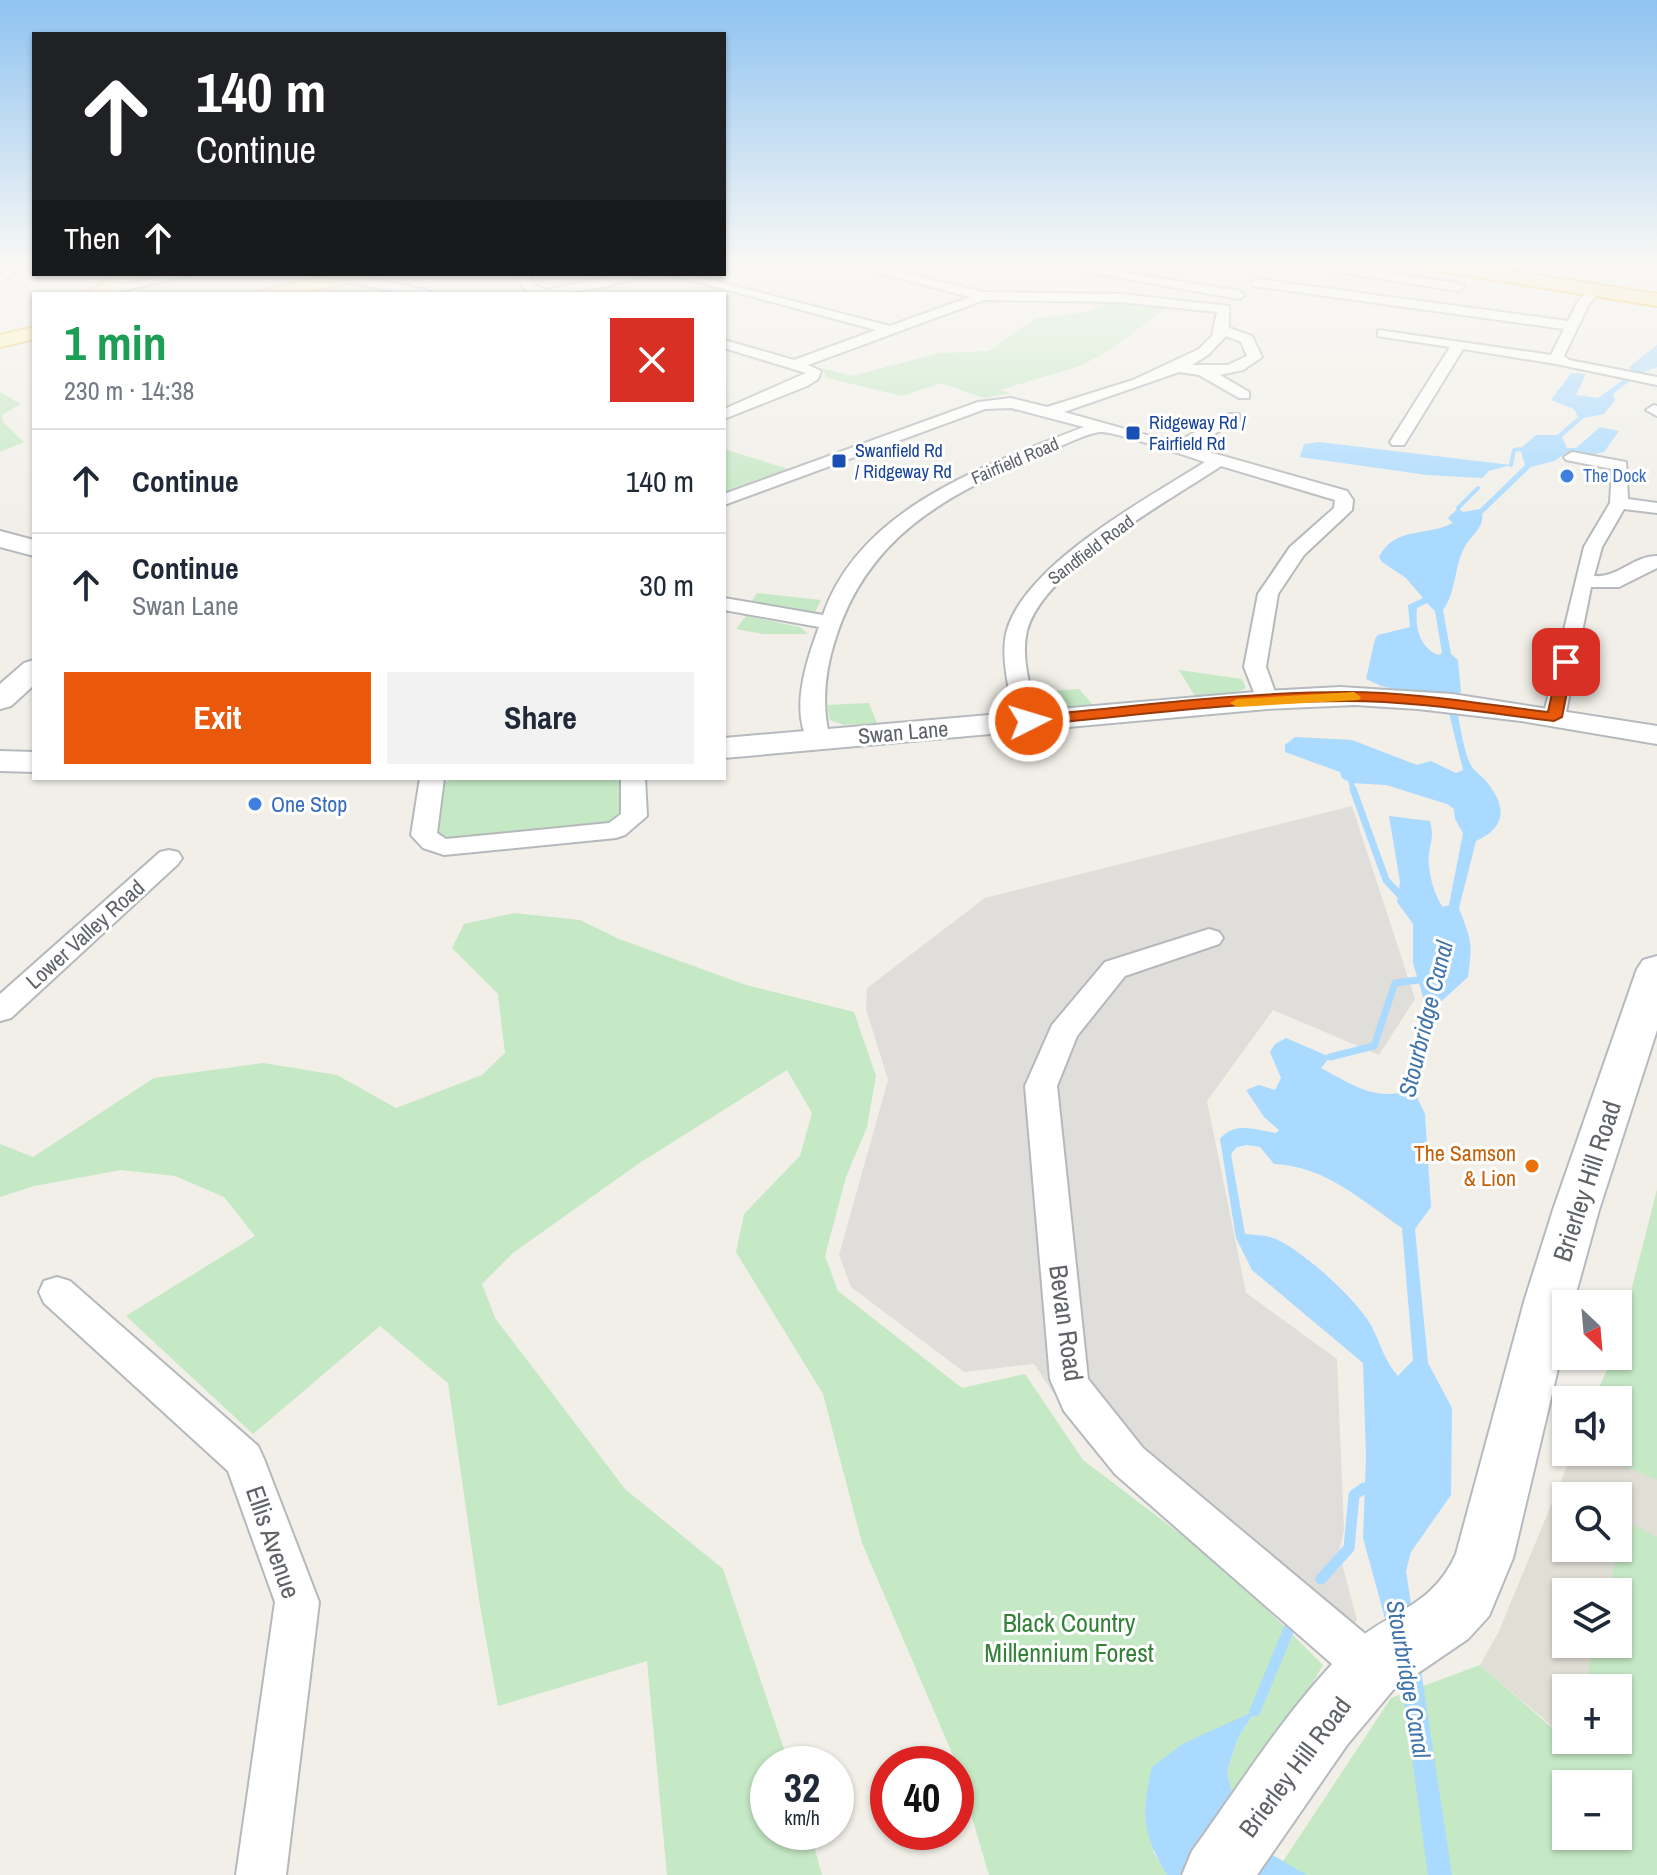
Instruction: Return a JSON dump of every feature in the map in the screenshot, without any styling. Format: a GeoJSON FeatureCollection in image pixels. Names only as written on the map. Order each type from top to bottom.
{"type":"FeatureCollection","features":[{"type":"Feature","properties":{"kind":"street"},"geometry":{"type":"LineString","coordinates":[[726,413],[813,376],[814,371],[797,364],[751,352]]}},
{"type":"Feature","properties":{"kind":"street"},"geometry":{"type":"LineString","coordinates":[[797,364],[829,352]]}},
{"type":"Feature","properties":{"kind":"street"},"geometry":{"type":"LineString","coordinates":[[1048,412],[1177,367],[1202,352]]}},
{"type":"Feature","properties":{"kind":"street"},"geometry":{"type":"LineString","coordinates":[[1177,367],[1203,371],[1238,366],[1255,357],[1253,352]]}},
{"type":"Feature","properties":{"kind":"street"},"geometry":{"type":"LineString","coordinates":[[1398,442],[1455,352]]}},
{"type":"Feature","properties":{"kind":"street"},"geometry":{"type":"LineString","coordinates":[[1498,352],[1559,360],[1650,380]]}},
{"type":"Feature","properties":{"kind":"street"},"geometry":{"type":"LineString","coordinates":[[1558,352],[1559,360]]}},
{"type":"Feature","properties":{"kind":"street"},"geometry":{"type":"LineString","coordinates":[[1203,371],[1244,395]]}},
{"type":"Feature","properties":{"kind":"street"},"geometry":{"type":"LineString","coordinates":[[726,499],[983,405],[1011,403],[1341,495],[1343,510],[1297,551],[1268,594],[1255,667],[1267,700]]}},
{"type":"Feature","properties":{"kind":"street"},"geometry":{"type":"LineString","coordinates":[[1176,449],[1234,417]]}},
{"type":"Feature","properties":{"kind":"street","name":"Fairfield Road"},"geometry":{"type":"LineString","coordinates":[[818,739],[810,712],[827,622],[855,571],[881,538],[902,521],[970,479],[1096,428]]}},
{"type":"Feature","properties":{"kind":"street"},"geometry":{"type":"LineString","coordinates":[[1211,429],[1231,435]]}},
{"type":"Feature","properties":{"kind":"street"},"geometry":{"type":"LineString","coordinates":[[1572,457],[1620,466],[1619,503],[1593,547],[1554,717],[1657,735]]}},
{"type":"Feature","properties":{"kind":"street","name":"Sandfield Road"},"geometry":{"type":"LineString","coordinates":[[1029,721],[1017,683],[1016,649],[1018,628],[1031,599],[1068,564],[1218,461]]}},
{"type":"Feature","properties":{"kind":"street"},"geometry":{"type":"LineString","coordinates":[[1619,503],[1657,508]]}},
{"type":"Feature","properties":{"kind":"street"},"geometry":{"type":"LineString","coordinates":[[1,540],[32,548]]}},
{"type":"Feature","properties":{"kind":"street"},"geometry":{"type":"LineString","coordinates":[[1593,547],[1657,562]]}},
{"type":"Feature","properties":{"kind":"street"},"geometry":{"type":"LineString","coordinates":[[1583,581],[1612,583],[1649,562],[1657,562]]}},
{"type":"Feature","properties":{"kind":"street"},"geometry":{"type":"LineString","coordinates":[[726,604],[827,622]]}},
{"type":"Feature","properties":{"kind":"street"},"geometry":{"type":"LineString","coordinates":[[0,700],[32,671]]}},
{"type":"Feature","properties":{"kind":"street","name":"Swan Lane"},"geometry":{"type":"LineString","coordinates":[[726,748],[1267,700],[1347,696],[1417,700],[1554,717]]}},
{"type":"Feature","properties":{"kind":"street"},"geometry":{"type":"LineString","coordinates":[[0,761],[32,762]]}},
{"type":"Feature","properties":{"kind":"street"},"geometry":{"type":"LineString","coordinates":[[432,780],[424,835],[432,843],[444,847],[616,830],[634,816],[633,780]]}},
{"type":"Feature","properties":{"kind":"street","name":"Lower Valley Road"},"geometry":{"type":"LineString","coordinates":[[0,1011],[169,858]]}},
{"type":"Feature","properties":{"kind":"street","name":"Bevan Road"},"geometry":{"type":"LineString","coordinates":[[1209,938],[1115,969],[1063,1032],[1041,1086],[1069,1379],[1078,1399],[1129,1461],[1375,1666]]}},
{"type":"Feature","properties":{"kind":"street","name":"Brierley Hill Road"},"geometry":{"type":"LineString","coordinates":[[1216,1875],[1325,1723],[1375,1666],[1447,1618],[1468,1595],[1484,1558],[1549,1302],[1576,1210],[1657,969]]}},
{"type":"Feature","properties":{"kind":"street","name":"Ellis Avenue"},"geometry":{"type":"LineString","coordinates":[[57,1292],[244,1459],[297,1602],[261,1875]]}},
{"type":"Feature","properties":{"kind":"shaded area"},"geometry":{"type":"Polygon","coordinates":[[[1352,806],[1415,999],[1379,1055],[1273,1010],[1207,1101],[1246,1293],[1337,1359],[1344,1530],[1339,1552],[1357,1620],[1331,1652],[1089,1446],[1034,1364],[964,1372],[851,1287],[839,1255],[888,1080],[866,1009],[867,988],[985,898],[1352,806]]]}},
{"type":"Feature","properties":{"kind":"shaded area"},"geometry":{"type":"Polygon","coordinates":[[[1657,1190],[1657,1815],[1625,1754],[1632,1754],[1632,1674],[1552,1674],[1552,1726],[1480,1665],[1499,1631],[1552,1503],[1552,1562],[1632,1562],[1632,1482],[1561,1482],[1567,1466],[1632,1466],[1632,1386],[1600,1386],[1607,1370],[1632,1370],[1632,1290],[1657,1190]]]}},
{"type":"Feature","properties":{"kind":"green space"},"geometry":{"type":"Polygon","coordinates":[[[1107,352],[1080,366],[1000,390],[1010,393],[984,398],[941,383],[902,396],[827,378],[822,368],[852,376],[939,353],[1107,352]]]}},
{"type":"Feature","properties":{"kind":"green space"},"geometry":{"type":"Polygon","coordinates":[[[0,392],[21,404],[2,415],[3,422],[24,442],[0,452],[0,392]]]}},
{"type":"Feature","properties":{"kind":"green space"},"geometry":{"type":"Polygon","coordinates":[[[726,450],[791,470],[726,491],[726,450]]]}},
{"type":"Feature","properties":{"kind":"green space"},"geometry":{"type":"Polygon","coordinates":[[[757,593],[821,600],[815,612],[797,613],[750,604],[757,593]]]}},
{"type":"Feature","properties":{"kind":"green space"},"geometry":{"type":"Polygon","coordinates":[[[746,616],[800,627],[808,634],[763,634],[736,629],[746,616]]]}},
{"type":"Feature","properties":{"kind":"green space"},"geometry":{"type":"Polygon","coordinates":[[[1179,670],[1242,679],[1246,688],[1235,693],[1195,696],[1179,670]]]}},
{"type":"Feature","properties":{"kind":"green space"},"geometry":{"type":"Polygon","coordinates":[[[1079,689],[1094,706],[1052,708],[1038,702],[1035,692],[1079,689]]]}},
{"type":"Feature","properties":{"kind":"green space"},"geometry":{"type":"Polygon","coordinates":[[[869,703],[877,723],[844,725],[830,720],[827,705],[869,703]]]}},
{"type":"Feature","properties":{"kind":"green space"},"geometry":{"type":"Polygon","coordinates":[[[450,780],[622,780],[623,802],[617,819],[602,828],[449,841],[437,835],[434,824],[442,784],[450,780]]]}},
{"type":"Feature","properties":{"kind":"green space","name":"Black Country Millennium Forest"},"geometry":{"type":"Polygon","coordinates":[[[514,913],[580,920],[619,939],[746,985],[854,1012],[876,1076],[867,1127],[846,1177],[825,1256],[838,1291],[962,1388],[1025,1374],[1083,1460],[1224,1567],[1323,1665],[1236,1814],[1227,1771],[1238,1738],[1254,1713],[1153,1851],[1167,1875],[989,1875],[974,1824],[974,1746],[949,1746],[862,1543],[823,1394],[736,1252],[744,1214],[800,1156],[812,1113],[787,1070],[638,1164],[513,1253],[482,1284],[495,1318],[625,1489],[723,1569],[783,1746],[750,1746],[750,1850],[815,1850],[822,1875],[667,1875],[647,1661],[498,1706],[480,1606],[448,1383],[380,1326],[253,1434],[126,1316],[255,1236],[224,1197],[175,1176],[121,1170],[34,1186],[0,1197],[0,1144],[33,1157],[154,1078],[263,1063],[337,1075],[396,1108],[482,1075],[505,1053],[498,994],[452,948],[464,924],[514,913]]]}},
{"type":"Feature","properties":{"kind":"green space"},"geometry":{"type":"Polygon","coordinates":[[[1657,1190],[1657,1480],[1625,1466],[1632,1466],[1632,1386],[1600,1386],[1607,1370],[1632,1370],[1632,1290],[1657,1190]]]}},
{"type":"Feature","properties":{"kind":"green space"},"geometry":{"type":"Polygon","coordinates":[[[1632,1524],[1657,1537],[1657,1875],[1274,1875],[1391,1698],[1480,1665],[1552,1728],[1552,1754],[1632,1754],[1632,1674],[1588,1674],[1592,1658],[1632,1658],[1632,1578],[1612,1578],[1616,1562],[1632,1562],[1632,1524]]]}},
{"type":"Feature","properties":{"kind":"water","name":"Stourbridge Canal"},"geometry":{"type":"Polygon","coordinates":[[[1649,352],[1657,352],[1657,367],[1639,374],[1613,394],[1615,400],[1604,414],[1584,418],[1562,437],[1567,448],[1576,448],[1600,427],[1619,431],[1604,452],[1591,455],[1568,452],[1554,461],[1531,467],[1482,514],[1479,527],[1461,556],[1443,610],[1451,654],[1458,660],[1461,691],[1455,699],[1466,753],[1473,769],[1493,790],[1500,815],[1494,829],[1476,841],[1459,908],[1470,941],[1468,977],[1434,1008],[1414,1091],[1425,1114],[1431,1207],[1415,1229],[1428,1363],[1452,1408],[1451,1495],[1411,1552],[1406,1571],[1452,1875],[1428,1875],[1401,1677],[1363,1538],[1366,1457],[1363,1363],[1252,1270],[1236,1238],[1220,1139],[1239,1128],[1276,1133],[1279,1130],[1264,1117],[1246,1090],[1259,1085],[1275,1090],[1281,1078],[1270,1052],[1275,1044],[1286,1038],[1330,1057],[1321,1068],[1358,1087],[1387,1094],[1398,1093],[1403,1087],[1424,1000],[1413,963],[1413,924],[1397,902],[1400,882],[1389,816],[1430,821],[1430,874],[1443,907],[1449,905],[1463,833],[1455,819],[1454,809],[1447,804],[1386,785],[1351,783],[1342,778],[1340,772],[1285,752],[1285,745],[1295,737],[1352,740],[1417,765],[1431,761],[1456,773],[1463,770],[1446,701],[1381,686],[1366,679],[1375,639],[1378,635],[1410,627],[1408,605],[1423,598],[1406,578],[1379,557],[1386,547],[1402,536],[1453,523],[1448,518],[1458,508],[1463,512],[1480,509],[1525,465],[1520,449],[1536,435],[1557,435],[1578,417],[1574,409],[1551,400],[1571,373],[1586,374],[1576,395],[1598,398],[1632,373],[1629,367],[1649,352]],[[1427,603],[1417,608],[1417,622],[1422,642],[1438,655],[1442,653],[1435,611],[1427,603]],[[1237,1147],[1231,1154],[1245,1234],[1265,1236],[1288,1245],[1329,1278],[1365,1316],[1398,1376],[1413,1360],[1402,1228],[1326,1178],[1292,1166],[1274,1164],[1260,1147],[1237,1147]]]}},
{"type":"Feature","properties":{"kind":"water"},"geometry":{"type":"Polygon","coordinates":[[[1319,442],[1511,465],[1489,471],[1482,478],[1427,475],[1300,457],[1304,444],[1319,442]]]}},
{"type":"Feature","properties":{"kind":"water"},"geometry":{"type":"Polygon","coordinates":[[[1255,1711],[1238,1738],[1227,1771],[1236,1814],[1264,1850],[1307,1875],[1167,1875],[1148,1835],[1146,1823],[1146,1798],[1152,1767],[1184,1743],[1255,1711]]]}},
{"type":"Feature","properties":{"kind":"waterway"},"geometry":{"type":"LineString","coordinates":[[1511,465],[1514,450],[1520,449]]}},
{"type":"Feature","properties":{"kind":"waterway"},"geometry":{"type":"LineString","coordinates":[[1458,508],[1478,488]]}},
{"type":"Feature","properties":{"kind":"waterway"},"geometry":{"type":"LineString","coordinates":[[1351,783],[1354,791]]}},
{"type":"Feature","properties":{"kind":"waterway"},"geometry":{"type":"LineString","coordinates":[[1353,789],[1386,880],[1399,894]]}},
{"type":"Feature","properties":{"kind":"waterway","name":"Stourbridge Canal"},"geometry":{"type":"LineString","coordinates":[[1330,1057],[1374,1046],[1395,983],[1418,980]]}},
{"type":"Feature","properties":{"kind":"waterway"},"geometry":{"type":"LineString","coordinates":[[1321,1579],[1349,1548],[1354,1495],[1364,1488]]}},
{"type":"Feature","properties":{"kind":"waterway"},"geometry":{"type":"LineString","coordinates":[[1255,1711],[1289,1629]]}},
{"type":"Feature","properties":{"kind":"slow traffic"},"geometry":{"type":"LineString","coordinates":[[1237,703],[1354,697]]}},
{"type":"Feature","properties":{"kind":"place","name":"Ridgeway Rd / Fairfield Rd"},"geometry":{"type":"Point","coordinates":[1133,433]}},
{"type":"Feature","properties":{"kind":"place","name":"Swanfield Rd / Ridgeway Rd"},"geometry":{"type":"Point","coordinates":[839,461]}},
{"type":"Feature","properties":{"kind":"place","name":"The Dock"},"geometry":{"type":"Point","coordinates":[1567,476]}},
{"type":"Feature","properties":{"kind":"place","name":"One Stop"},"geometry":{"type":"Point","coordinates":[255,804]}},
{"type":"Feature","properties":{"kind":"place","name":"The Samson & Lion"},"geometry":{"type":"Point","coordinates":[1532,1166]}},
{"type":"Feature","properties":{"kind":"route"},"geometry":{"type":"LineString","coordinates":[[1029,721],[1347,696],[1417,700],[1554,717],[1566,662]]}}]}
